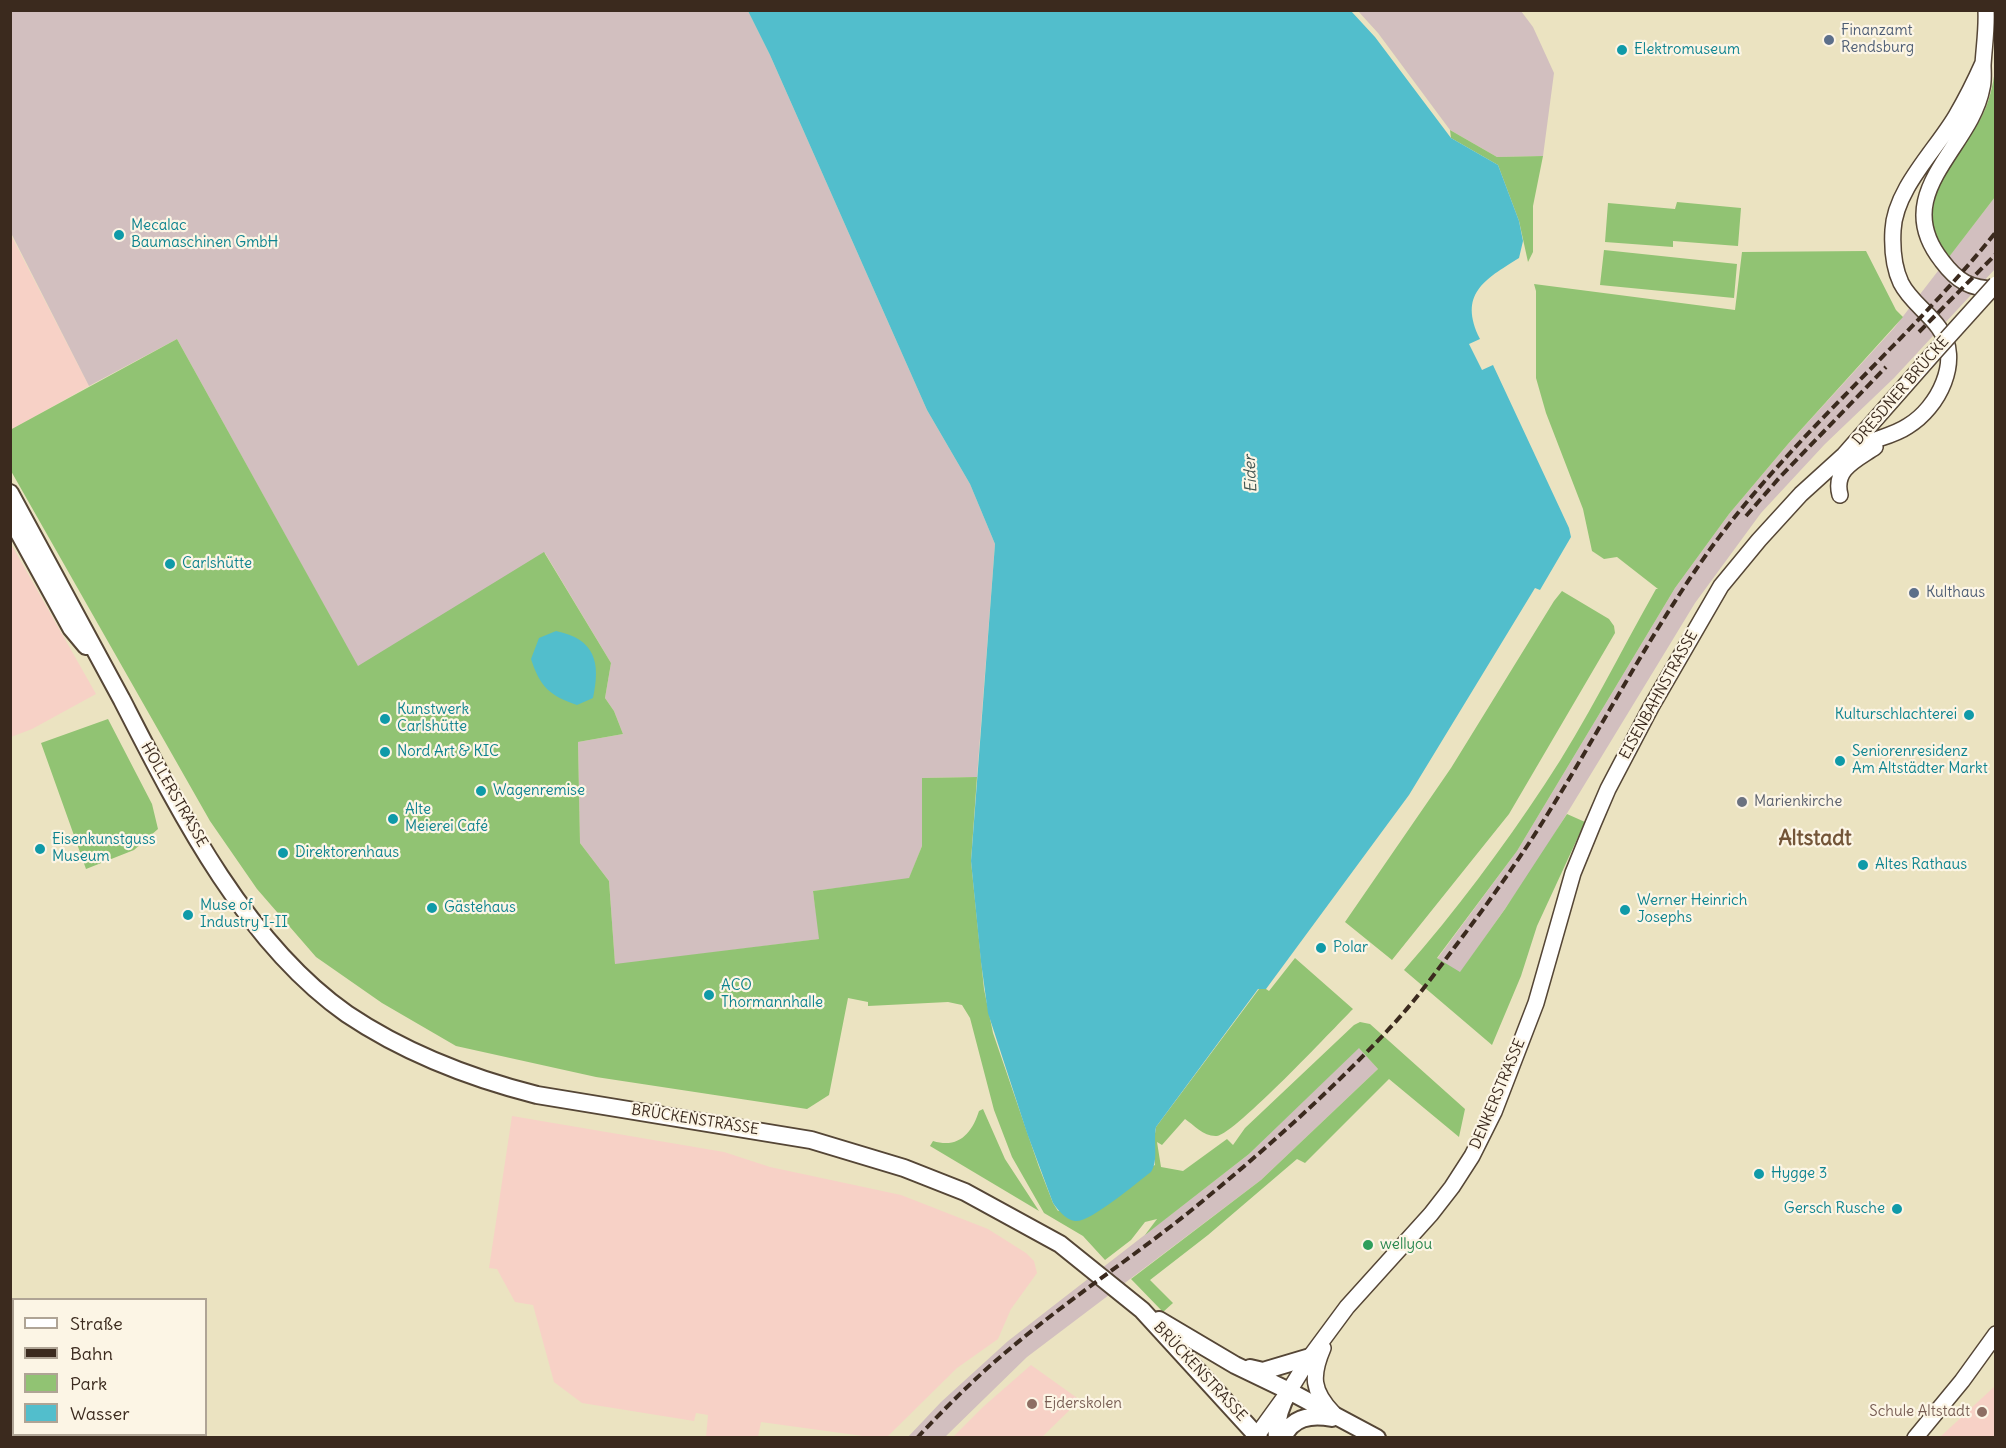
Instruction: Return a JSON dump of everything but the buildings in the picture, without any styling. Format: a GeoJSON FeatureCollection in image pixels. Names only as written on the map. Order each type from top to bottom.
{"type":"FeatureCollection","features":[{"type":"Feature","properties":{"kind":"main road"},"geometry":{"type":"LineString","coordinates":[[1986,10],[1987,33],[1982,88],[1975,110],[1932,180],[1927,195],[1925,218],[1928,240],[1946,266],[1969,286],[1995,289]]}},
{"type":"Feature","properties":{"kind":"main road"},"geometry":{"type":"LineString","coordinates":[[1844,455],[1864,443],[1909,426],[1937,398],[1946,379],[1947,353],[1943,334],[1906,291],[1895,268],[1893,229],[1898,205],[1956,116],[1983,63]]}},
{"type":"Feature","properties":{"kind":"main road","name":"DRESDNER BRÜCKE"},"geometry":{"type":"LineString","coordinates":[[1801,494],[1844,455],[1995,284]]}},
{"type":"Feature","properties":{"kind":"main road"},"geometry":{"type":"LineString","coordinates":[[1801,494],[1823,487],[1840,495],[1837,484],[1840,475],[1848,466],[1894,433]]}},
{"type":"Feature","properties":{"kind":"main road","name":"HOLLERSTRASSE"},"geometry":{"type":"LineString","coordinates":[[10,493],[81,621],[99,660],[178,807],[255,926]]}},
{"type":"Feature","properties":{"kind":"main road","name":"EISENBAHNSTRASSE"},"geometry":{"type":"LineString","coordinates":[[1561,920],[1573,873],[1608,789],[1689,639],[1721,586],[1801,494]]}},
{"type":"Feature","properties":{"kind":"main road","name":"HOLLERSTRASSE"},"geometry":{"type":"LineString","coordinates":[[10,517],[71,628],[99,660]]}},
{"type":"Feature","properties":{"kind":"main road","name":"DENKERSTRASSE"},"geometry":{"type":"LineString","coordinates":[[1258,1435],[1310,1357],[1366,1284],[1431,1214],[1472,1156],[1494,1112],[1536,1003],[1561,920]]}},
{"type":"Feature","properties":{"kind":"main road","name":"BRÜCKENSTRASSE"},"geometry":{"type":"LineString","coordinates":[[255,926],[314,987],[346,1013],[418,1054],[495,1084],[537,1095],[811,1140],[904,1168],[965,1192],[1060,1244],[1142,1310],[1235,1365],[1289,1391],[1339,1419]]}},
{"type":"Feature","properties":{"kind":"main road","name":"BRÜCKENSTRASSE"},"geometry":{"type":"LineString","coordinates":[[1142,1310],[1258,1435]]}},
{"type":"Feature","properties":{"kind":"main road"},"geometry":{"type":"LineString","coordinates":[[1332,1329],[1319,1359],[1315,1380],[1322,1401],[1339,1419]]}},
{"type":"Feature","properties":{"kind":"main road"},"geometry":{"type":"LineString","coordinates":[[1915,1437],[1962,1381],[1995,1334]]}},
{"type":"Feature","properties":{"kind":"main road"},"geometry":{"type":"LineString","coordinates":[[1235,1365],[1263,1371],[1310,1357]]}},
{"type":"Feature","properties":{"kind":"main road"},"geometry":{"type":"LineString","coordinates":[[1277,1437],[1277,1419],[1289,1391]]}},
{"type":"Feature","properties":{"kind":"main road"},"geometry":{"type":"LineString","coordinates":[[1258,1435],[1277,1419],[1299,1414],[1339,1419],[1377,1437]]}},
{"type":"Feature","properties":{"kind":"main road"},"geometry":{"type":"LineString","coordinates":[[1282,1437],[1289,1426],[1300,1418],[1320,1416]]}},
{"type":"Feature","properties":{"kind":"shaded area"},"geometry":{"type":"Polygon","coordinates":[[[11,11],[748,11],[770,55],[927,410],[970,484],[995,544],[977,777],[922,778],[922,846],[909,879],[813,891],[820,939],[615,965],[609,881],[580,843],[578,742],[623,734],[614,711],[605,698],[611,663],[545,553],[358,667],[177,339],[89,386],[11,233],[11,11]]]}},
{"type":"Feature","properties":{"kind":"shaded area"},"geometry":{"type":"Polygon","coordinates":[[[1358,11],[1521,11],[1533,27],[1554,73],[1543,156],[1497,157],[1450,130],[1378,33],[1358,11]]]}},
{"type":"Feature","properties":{"kind":"shaded area"},"geometry":{"type":"Polygon","coordinates":[[[1995,197],[1995,269],[1894,378],[1825,444],[1761,513],[1695,603],[1535,866],[1460,973],[1437,959],[1517,851],[1675,588],[1729,514],[1788,444],[1894,328],[1995,197]]]}},
{"type":"Feature","properties":{"kind":"shaded area"},"geometry":{"type":"Polygon","coordinates":[[[10,233],[89,386],[11,430],[10,430],[10,233]]]}},
{"type":"Feature","properties":{"kind":"shaded area"},"geometry":{"type":"Polygon","coordinates":[[[10,542],[96,694],[32,729],[11,737],[10,542]]]}},
{"type":"Feature","properties":{"kind":"shaded area"},"geometry":{"type":"Polygon","coordinates":[[[1359,1047],[1378,1069],[1261,1180],[1027,1357],[945,1437],[907,1438],[941,1402],[1008,1341],[1249,1154],[1359,1047]]]}},
{"type":"Feature","properties":{"kind":"shaded area"},"geometry":{"type":"Polygon","coordinates":[[[512,1116],[724,1152],[770,1167],[901,1195],[988,1229],[1026,1253],[1034,1261],[1037,1273],[1011,1309],[998,1339],[957,1368],[887,1437],[870,1437],[761,1422],[758,1437],[706,1437],[708,1415],[696,1413],[694,1421],[582,1403],[554,1382],[533,1305],[515,1302],[497,1269],[489,1268],[512,1116]]]}},
{"type":"Feature","properties":{"kind":"shaded area","name":"Ejderskolen"},"geometry":{"type":"Polygon","coordinates":[[[1031,1365],[1080,1400],[1042,1437],[953,1437],[983,1407],[1031,1365]]]}},
{"type":"Feature","properties":{"kind":"shaded area","name":"Schule Altstadt"},"geometry":{"type":"Polygon","coordinates":[[[1995,1386],[1995,1437],[1940,1437],[1995,1386]]]}},
{"type":"Feature","properties":{"kind":"green space"},"geometry":{"type":"Polygon","coordinates":[[[1995,69],[1995,197],[1949,257],[1938,246],[1933,232],[1932,221],[1937,191],[1949,166],[1984,112],[1995,69]]]}},
{"type":"Feature","properties":{"kind":"green space"},"geometry":{"type":"Polygon","coordinates":[[[1450,130],[1497,157],[1543,156],[1533,206],[1533,252],[1528,262],[1519,221],[1498,165],[1451,138],[1450,130]]]}},
{"type":"Feature","properties":{"kind":"green space"},"geometry":{"type":"Polygon","coordinates":[[[1677,202],[1741,208],[1738,246],[1673,241],[1673,247],[1605,242],[1608,203],[1675,209],[1677,202]]]}},
{"type":"Feature","properties":{"kind":"green space"},"geometry":{"type":"Polygon","coordinates":[[[1604,250],[1737,264],[1734,298],[1600,285],[1604,250]]]}},
{"type":"Feature","properties":{"kind":"green space"},"geometry":{"type":"Polygon","coordinates":[[[1866,251],[1896,310],[1903,317],[1788,444],[1729,514],[1675,588],[1517,851],[1437,958],[1460,972],[1505,909],[1567,814],[1585,822],[1537,926],[1521,976],[1492,1045],[1404,970],[1478,879],[1545,784],[1575,736],[1658,589],[1617,557],[1604,559],[1592,551],[1583,509],[1546,413],[1536,378],[1536,291],[1534,284],[1735,310],[1742,252],[1866,251]]]}},
{"type":"Feature","properties":{"kind":"green space","name":"Kunstwerk Carlshütte"},"geometry":{"type":"Polygon","coordinates":[[[177,339],[358,666],[544,552],[611,663],[605,698],[614,711],[623,734],[578,742],[580,843],[609,881],[615,964],[819,939],[813,891],[909,878],[922,846],[922,778],[977,777],[971,861],[984,989],[993,1033],[1039,1167],[1058,1211],[1155,1165],[1156,1127],[1259,989],[1269,991],[1295,958],[1353,1009],[1263,1100],[1227,1131],[1217,1136],[1208,1135],[1185,1119],[1162,1145],[1157,1142],[1161,1167],[1183,1171],[1227,1139],[1233,1145],[1245,1128],[1354,1025],[1360,1022],[1370,1024],[1465,1109],[1459,1137],[1389,1079],[1305,1163],[1297,1159],[1208,1235],[1150,1280],[1173,1303],[1163,1312],[1131,1279],[1261,1180],[1378,1069],[1359,1048],[1249,1154],[1145,1235],[1157,1219],[1145,1222],[1131,1240],[1105,1260],[1083,1236],[1044,1213],[1012,1157],[994,1110],[970,1018],[962,1005],[948,1002],[868,1006],[868,1002],[848,998],[829,1095],[807,1109],[596,1077],[456,1046],[382,1003],[316,957],[257,889],[210,821],[11,471],[10,430],[177,339]]]}},
{"type":"Feature","properties":{"kind":"green space"},"geometry":{"type":"Polygon","coordinates":[[[1562,591],[1609,619],[1614,626],[1615,633],[1509,814],[1392,960],[1345,922],[1451,768],[1562,591]]]}},
{"type":"Feature","properties":{"kind":"green space"},"geometry":{"type":"Polygon","coordinates":[[[108,719],[152,804],[158,829],[134,850],[86,869],[41,743],[108,719]]]}},
{"type":"Feature","properties":{"kind":"green space"},"geometry":{"type":"Polygon","coordinates":[[[983,1109],[1005,1159],[1039,1211],[930,1146],[933,1141],[950,1143],[963,1137],[973,1126],[979,1111],[983,1109]]]}},
{"type":"Feature","properties":{"kind":"water","name":"Eider"},"geometry":{"type":"Polygon","coordinates":[[[748,11],[1351,11],[1375,37],[1451,138],[1498,165],[1519,221],[1523,241],[1519,258],[1485,281],[1478,290],[1473,299],[1472,310],[1480,339],[1469,344],[1482,370],[1493,365],[1569,528],[1571,537],[1540,590],[1535,588],[1409,795],[1266,989],[1258,989],[1156,1127],[1155,1162],[1151,1172],[1102,1209],[1082,1220],[1068,1219],[1053,1203],[1027,1133],[988,1013],[981,962],[971,861],[995,544],[970,484],[927,410],[770,55],[748,11]]]}},
{"type":"Feature","properties":{"kind":"water"},"geometry":{"type":"Polygon","coordinates":[[[556,631],[569,635],[587,646],[595,663],[593,698],[577,705],[560,698],[547,689],[538,677],[531,659],[539,638],[556,631]]]}},
{"type":"Feature","properties":{"kind":"railway"},"geometry":{"type":"LineString","coordinates":[[917,1438],[963,1391],[1012,1347],[1188,1213],[1266,1148],[1340,1079],[1396,1021],[1467,931],[1529,843],[1665,617],[1706,555],[1774,471],[1924,314],[1996,232]]}},
{"type":"Feature","properties":{"kind":"railway"},"geometry":{"type":"LineString","coordinates":[[1919,332],[1996,254]]}},
{"type":"Feature","properties":{"kind":"railway"},"geometry":{"type":"LineString","coordinates":[[1746,516],[1780,477],[1886,367]]}},
{"type":"Feature","properties":{"kind":"place","name":"Finanzamt Rendsburg"},"geometry":{"type":"Point","coordinates":[1829,40]}},
{"type":"Feature","properties":{"kind":"place","name":"Elektromuseum"},"geometry":{"type":"Point","coordinates":[1622,50]}},
{"type":"Feature","properties":{"kind":"place","name":"Mecalac Baumaschinen GmbH"},"geometry":{"type":"Point","coordinates":[119,235]}},
{"type":"Feature","properties":{"kind":"place","name":"Carlshütte"},"geometry":{"type":"Point","coordinates":[170,564]}},
{"type":"Feature","properties":{"kind":"place","name":"Kulthaus"},"geometry":{"type":"Point","coordinates":[1914,593]}},
{"type":"Feature","properties":{"kind":"place","name":"Kulturschlachterei"},"geometry":{"type":"Point","coordinates":[1969,715]}},
{"type":"Feature","properties":{"kind":"place","name":"Kunstwerk Carlshütte"},"geometry":{"type":"Point","coordinates":[385,719]}},
{"type":"Feature","properties":{"kind":"place","name":"Nord Art & KIC"},"geometry":{"type":"Point","coordinates":[385,752]}},
{"type":"Feature","properties":{"kind":"place","name":"Seniorenresidenz Am Altstädter Markt"},"geometry":{"type":"Point","coordinates":[1840,761]}},
{"type":"Feature","properties":{"kind":"place","name":"Wagenremise"},"geometry":{"type":"Point","coordinates":[481,791]}},
{"type":"Feature","properties":{"kind":"place","name":"Marienkirche"},"geometry":{"type":"Point","coordinates":[1742,802]}},
{"type":"Feature","properties":{"kind":"place","name":"Alte Meierei Café"},"geometry":{"type":"Point","coordinates":[393,819]}},
{"type":"Feature","properties":{"kind":"place","name":"Eisenkunstguss Museum"},"geometry":{"type":"Point","coordinates":[40,849]}},
{"type":"Feature","properties":{"kind":"place","name":"Direktorenhaus"},"geometry":{"type":"Point","coordinates":[283,853]}},
{"type":"Feature","properties":{"kind":"place","name":"Altes Rathaus"},"geometry":{"type":"Point","coordinates":[1863,865]}},
{"type":"Feature","properties":{"kind":"place","name":"Gästehaus"},"geometry":{"type":"Point","coordinates":[432,908]}},
{"type":"Feature","properties":{"kind":"place","name":"Werner Heinrich Josephs"},"geometry":{"type":"Point","coordinates":[1625,910]}},
{"type":"Feature","properties":{"kind":"place","name":"Muse of Industry I-II"},"geometry":{"type":"Point","coordinates":[188,915]}},
{"type":"Feature","properties":{"kind":"place","name":"Polar"},"geometry":{"type":"Point","coordinates":[1321,948]}},
{"type":"Feature","properties":{"kind":"place","name":"ACO Thormannhalle"},"geometry":{"type":"Point","coordinates":[709,995]}},
{"type":"Feature","properties":{"kind":"place","name":"Hygge 3"},"geometry":{"type":"Point","coordinates":[1759,1174]}},
{"type":"Feature","properties":{"kind":"place","name":"Gersch Rusche"},"geometry":{"type":"Point","coordinates":[1897,1209]}},
{"type":"Feature","properties":{"kind":"place","name":"wellyou"},"geometry":{"type":"Point","coordinates":[1368,1245]}},
{"type":"Feature","properties":{"kind":"place","name":"Ejderskolen"},"geometry":{"type":"Point","coordinates":[1032,1404]}},
{"type":"Feature","properties":{"kind":"place","name":"Schule Altstadt"},"geometry":{"type":"Point","coordinates":[1982,1412]}},
{"type":"Feature","properties":{"kind":"district","name":"Altstadt"},"geometry":{"type":"Point","coordinates":[1815,839]}}]}
